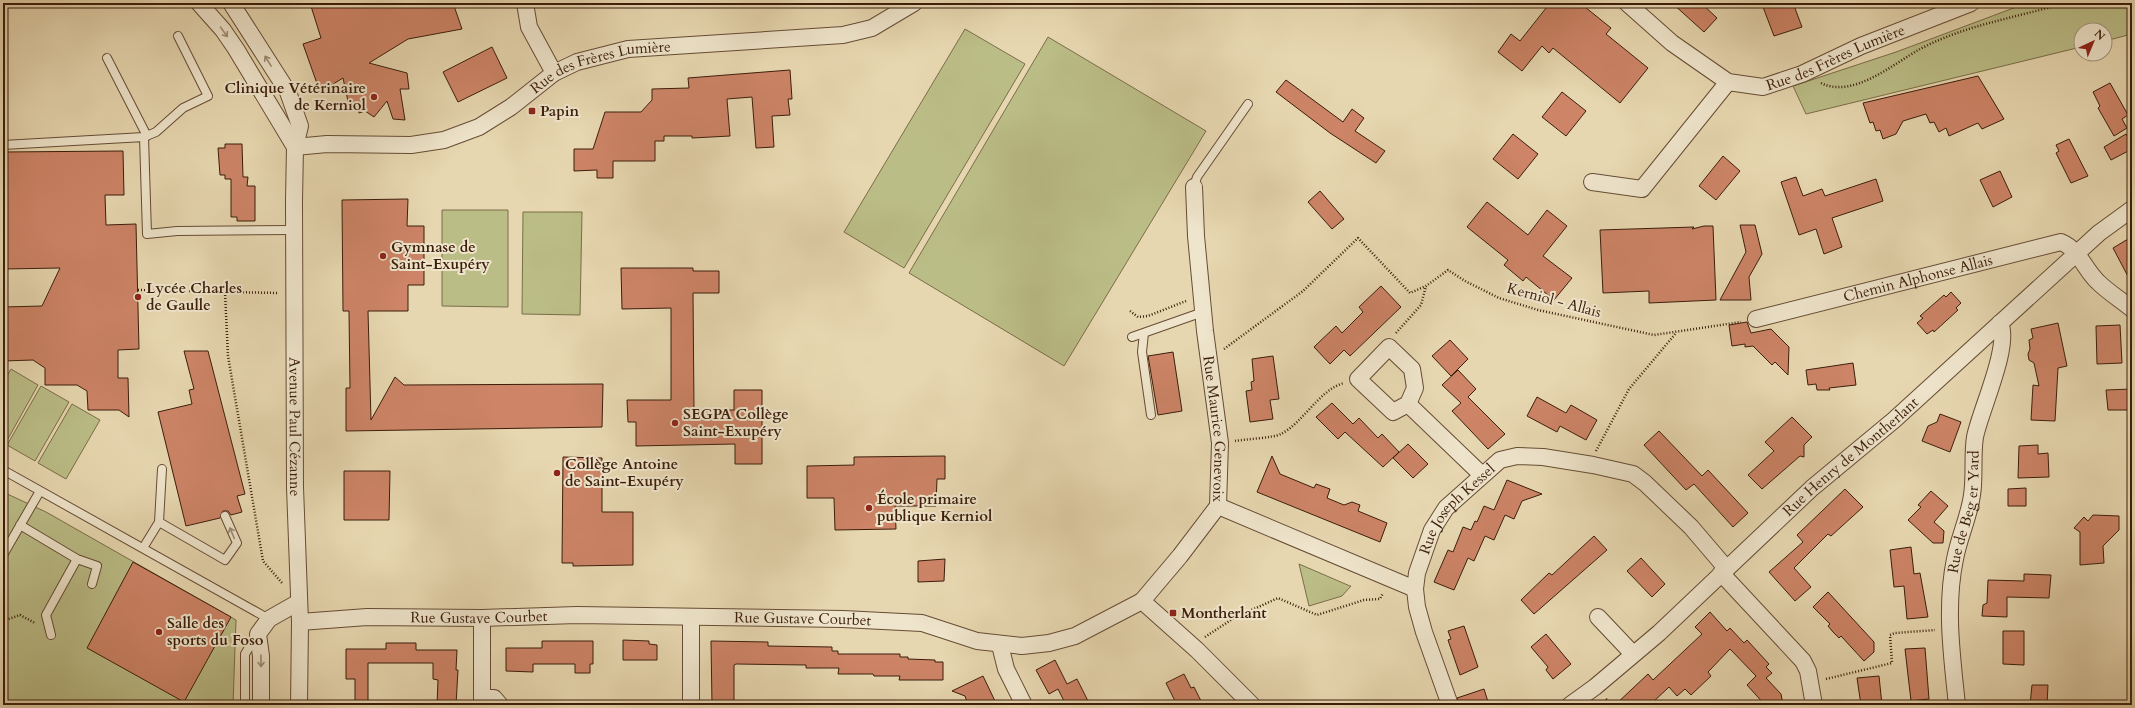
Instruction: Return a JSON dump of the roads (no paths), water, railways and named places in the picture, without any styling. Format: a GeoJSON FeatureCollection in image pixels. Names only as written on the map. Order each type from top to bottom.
{"type":"FeatureCollection","features":[{"type":"Feature","properties":{"kind":"street"},"geometry":{"type":"LineString","coordinates":[[199,3],[223,30],[236,49],[296,147]]}},
{"type":"Feature","properties":{"kind":"street","name":"Avenue Paul Cézanne"},"geometry":{"type":"LineString","coordinates":[[231,3],[288,92],[300,126],[296,147],[294,230],[295,487],[300,622],[300,705]]}},
{"type":"Feature","properties":{"kind":"street"},"geometry":{"type":"LineString","coordinates":[[525,3],[529,27],[554,72]]}},
{"type":"Feature","properties":{"kind":"street","name":"Rue des Frères Lumière"},"geometry":{"type":"LineString","coordinates":[[296,147],[327,144],[411,145],[444,140],[479,127],[523,99],[554,72],[577,62],[628,49],[843,35],[872,28],[914,3]]}},
{"type":"Feature","properties":{"kind":"street","name":"Rue des Frères Lumière"},"geometry":{"type":"LineString","coordinates":[[1627,3],[1672,44],[1728,82],[1763,87],[1802,74],[1861,46],[1972,3]]}},
{"type":"Feature","properties":{"kind":"street"},"geometry":{"type":"LineString","coordinates":[[1592,182],[1642,189],[1728,82]]}},
{"type":"Feature","properties":{"kind":"street","name":"Rue Maurice Genevoix"},"geometry":{"type":"LineString","coordinates":[[1194,187],[1201,294],[1208,360],[1220,443],[1218,506],[1415,589]]}},
{"type":"Feature","properties":{"kind":"street","name":"Rue Henry de Montherlant"},"geometry":{"type":"LineString","coordinates":[[1570,705],[1633,654],[1812,488],[1894,420],[2098,233],[2132,209]]}},
{"type":"Feature","properties":{"kind":"street","name":"Chemin Alphonse Allais"},"geometry":{"type":"LineString","coordinates":[[1756,319],[2061,242],[2071,246],[2077,252]]}},
{"type":"Feature","properties":{"kind":"street"},"geometry":{"type":"LineString","coordinates":[[2077,252],[2097,282],[2132,309]]}},
{"type":"Feature","properties":{"kind":"street","name":"Rue de Beg er Yard"},"geometry":{"type":"LineString","coordinates":[[1957,705],[1950,630],[1950,605],[1955,560],[1969,513],[1974,483],[1975,437],[1996,371],[2003,329],[2000,323]]}},
{"type":"Feature","properties":{"kind":"street"},"geometry":{"type":"LineString","coordinates":[[1388,347],[1412,369],[1415,388],[1408,404],[1393,412],[1358,379],[1388,347]]}},
{"type":"Feature","properties":{"kind":"street"},"geometry":{"type":"LineString","coordinates":[[1408,404],[1482,475]]}},
{"type":"Feature","properties":{"kind":"street","name":"Rue Joseph Kessel"},"geometry":{"type":"LineString","coordinates":[[1450,705],[1424,632],[1415,589],[1417,572],[1432,530],[1446,508],[1500,460],[1517,456],[1543,457],[1593,465],[1633,474],[1645,483],[1691,527],[1724,571],[1803,661],[1808,671],[1811,683],[1814,705]]}},
{"type":"Feature","properties":{"kind":"street"},"geometry":{"type":"LineString","coordinates":[[1218,506],[1180,556],[1142,601],[1186,640],[1252,705]]}},
{"type":"Feature","properties":{"kind":"street","name":"Rue Gustave Courbet"},"geometry":{"type":"LineString","coordinates":[[300,622],[367,617],[482,618],[577,615],[774,617],[922,623],[977,641],[1000,645],[1022,646],[1049,643],[1074,636],[1142,601]]}},
{"type":"Feature","properties":{"kind":"street"},"geometry":{"type":"LineString","coordinates":[[261,705],[261,656],[258,634],[269,618],[299,602]]}},
{"type":"Feature","properties":{"kind":"street"},"geometry":{"type":"LineString","coordinates":[[1598,616],[1633,654]]}},
{"type":"Feature","properties":{"kind":"street"},"geometry":{"type":"LineString","coordinates":[[690,705],[692,617]]}},
{"type":"Feature","properties":{"kind":"street"},"geometry":{"type":"LineString","coordinates":[[482,618],[482,701],[494,698],[500,705]]}},
{"type":"Feature","properties":{"kind":"street"},"geometry":{"type":"LineString","coordinates":[[1000,645],[1006,669],[1024,705]]}},
{"type":"Feature","properties":{"kind":"lane"},"geometry":{"type":"LineString","coordinates":[[3,145],[146,136],[156,132],[183,108],[208,96],[178,36]]}},
{"type":"Feature","properties":{"kind":"lane"},"geometry":{"type":"LineString","coordinates":[[107,58],[146,136],[147,234],[177,231],[294,230]]}},
{"type":"Feature","properties":{"kind":"lane"},"geometry":{"type":"LineString","coordinates":[[1194,187],[1197,177],[1248,104]]}},
{"type":"Feature","properties":{"kind":"lane"},"geometry":{"type":"LineString","coordinates":[[1132,337],[1203,312]]}},
{"type":"Feature","properties":{"kind":"lane"},"geometry":{"type":"LineString","coordinates":[[1144,334],[1142,352],[1151,415]]}},
{"type":"Feature","properties":{"kind":"lane"},"geometry":{"type":"LineString","coordinates":[[143,548],[159,522],[162,469]]}},
{"type":"Feature","properties":{"kind":"lane"},"geometry":{"type":"LineString","coordinates":[[3,470],[269,618]]}},
{"type":"Feature","properties":{"kind":"lane"},"geometry":{"type":"LineString","coordinates":[[3,555],[40,491]]}},
{"type":"Feature","properties":{"kind":"lane"},"geometry":{"type":"LineString","coordinates":[[159,522],[225,560],[236,543],[225,516]]}},
{"type":"Feature","properties":{"kind":"lane"},"geometry":{"type":"LineString","coordinates":[[20,525],[77,559],[97,566],[92,584]]}},
{"type":"Feature","properties":{"kind":"lane"},"geometry":{"type":"LineString","coordinates":[[50,633],[46,615],[77,559]]}},
{"type":"Feature","properties":{"kind":"lane"},"geometry":{"type":"LineString","coordinates":[[245,705],[244,654],[258,634]]}},
{"type":"Feature","properties":{"kind":"place","name":"Clinique Vétérinaire de Kerniol"},"geometry":{"type":"Point","coordinates":[374,97]}},
{"type":"Feature","properties":{"kind":"place","name":"Papin"},"geometry":{"type":"Point","coordinates":[532,111]}},
{"type":"Feature","properties":{"kind":"place","name":"Gymnase de Saint-Exupéry"},"geometry":{"type":"Point","coordinates":[383,256]}},
{"type":"Feature","properties":{"kind":"place","name":"Lycée Charles de Gaulle"},"geometry":{"type":"Point","coordinates":[138,297]}},
{"type":"Feature","properties":{"kind":"place","name":"SEGPA Collège Saint-Exupéry"},"geometry":{"type":"Point","coordinates":[675,423]}},
{"type":"Feature","properties":{"kind":"place","name":"Collège Antoine de Saint-Exupéry"},"geometry":{"type":"Point","coordinates":[557,473]}},
{"type":"Feature","properties":{"kind":"place","name":"École primaire publique Kerniol"},"geometry":{"type":"Point","coordinates":[869,508]}},
{"type":"Feature","properties":{"kind":"place","name":"Montherlant"},"geometry":{"type":"Point","coordinates":[1173,613]}},
{"type":"Feature","properties":{"kind":"place","name":"Salle des sports du Foso"},"geometry":{"type":"Point","coordinates":[159,632]}}]}
